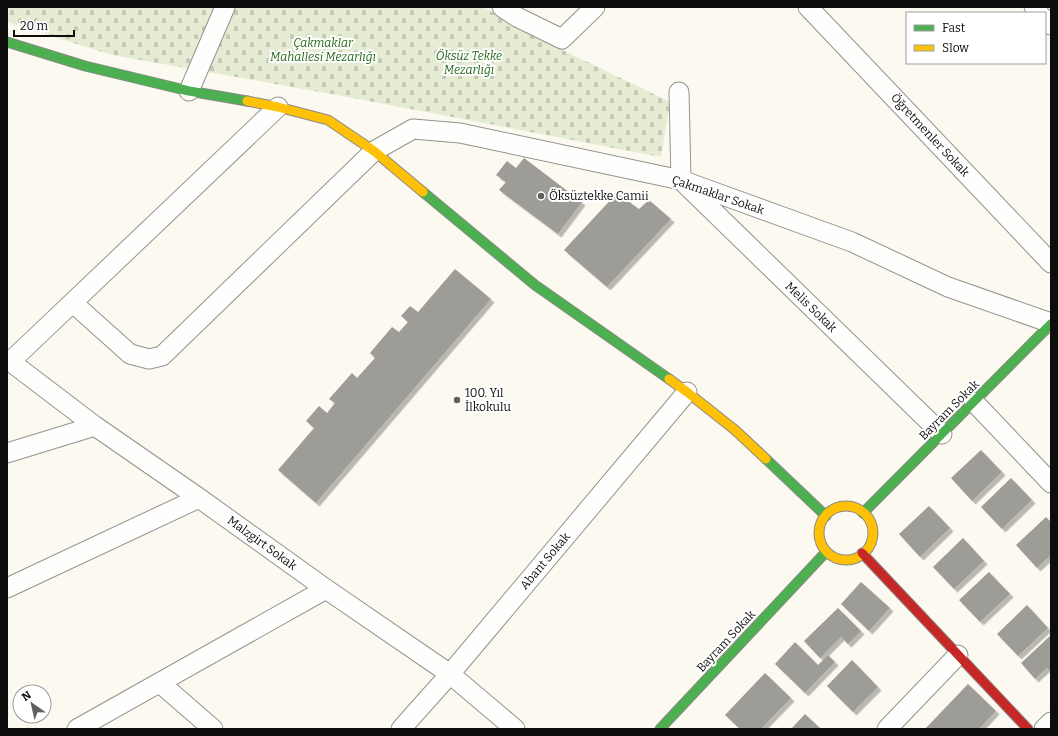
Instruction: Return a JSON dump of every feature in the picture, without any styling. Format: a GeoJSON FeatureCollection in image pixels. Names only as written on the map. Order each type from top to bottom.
{"type":"FeatureCollection","features":[{"type":"Feature","properties":{"kind":"main road"},"geometry":{"type":"LineString","coordinates":[[7,42],[85,66],[189,91],[278,107],[328,120],[374,151],[535,284],[686,392],[735,430],[826,516]]}},
{"type":"Feature","properties":{"kind":"main road","name":"Bayram Sokak"},"geometry":{"type":"LineString","coordinates":[[863,513],[1051,324]]}},
{"type":"Feature","properties":{"kind":"main road"},"geometry":{"type":"LineString","coordinates":[[844,506],[860,510],[870,523],[872,532],[871,541],[867,549],[860,556],[842,560],[826,552],[821,544],[819,535],[819,527],[826,516],[828,512],[844,506]]}},
{"type":"Feature","properties":{"kind":"main road","name":"Bayram Sokak"},"geometry":{"type":"LineString","coordinates":[[660,729],[826,552]]}},
{"type":"Feature","properties":{"kind":"main road"},"geometry":{"type":"LineString","coordinates":[[862,554],[1028,729]]}},
{"type":"Feature","properties":{"kind":"street"},"geometry":{"type":"LineString","coordinates":[[189,91],[225,7]]}},
{"type":"Feature","properties":{"kind":"street"},"geometry":{"type":"LineString","coordinates":[[502,7],[517,17],[562,39],[595,7]]}},
{"type":"Feature","properties":{"kind":"street","name":"Öğretmenler Sokak"},"geometry":{"type":"LineString","coordinates":[[808,7],[1051,263]]}},
{"type":"Feature","properties":{"kind":"street"},"geometry":{"type":"LineString","coordinates":[[679,92],[680,180]]}},
{"type":"Feature","properties":{"kind":"street"},"geometry":{"type":"LineString","coordinates":[[9,360],[73,303],[278,107]]}},
{"type":"Feature","properties":{"kind":"street","name":"Çakmaklar Sokak"},"geometry":{"type":"LineString","coordinates":[[73,303],[130,354],[149,359],[162,356],[374,151],[413,129],[460,133],[680,180],[852,242],[948,287],[1051,324]]}},
{"type":"Feature","properties":{"kind":"street","name":"Melis Sokak"},"geometry":{"type":"LineString","coordinates":[[680,180],[942,434]]}},
{"type":"Feature","properties":{"kind":"street","name":"Malzgirt Sokak"},"geometry":{"type":"LineString","coordinates":[[9,360],[95,426],[200,498],[326,589],[450,674],[515,729]]}},
{"type":"Feature","properties":{"kind":"street","name":"Abant Sokak"},"geometry":{"type":"LineString","coordinates":[[401,729],[450,674],[686,392]]}},
{"type":"Feature","properties":{"kind":"street"},"geometry":{"type":"LineString","coordinates":[[974,402],[1051,483]]}},
{"type":"Feature","properties":{"kind":"street"},"geometry":{"type":"LineString","coordinates":[[7,453],[95,426]]}},
{"type":"Feature","properties":{"kind":"street"},"geometry":{"type":"LineString","coordinates":[[7,588],[200,498]]}},
{"type":"Feature","properties":{"kind":"street"},"geometry":{"type":"LineString","coordinates":[[77,729],[326,589]]}},
{"type":"Feature","properties":{"kind":"street"},"geometry":{"type":"LineString","coordinates":[[887,729],[958,655]]}},
{"type":"Feature","properties":{"kind":"street"},"geometry":{"type":"LineString","coordinates":[[160,682],[213,729]]}},
{"type":"Feature","properties":{"kind":"street"},"geometry":{"type":"LineString","coordinates":[[1044,729],[1051,722]]}},
{"type":"Feature","properties":{"kind":"green space"},"geometry":{"type":"Polygon","coordinates":[[[7,7],[483,7],[544,41],[670,102],[661,157],[337,95],[112,55],[7,22],[7,7]]]}},
{"type":"Feature","properties":{"kind":"building","name":"Öksüztekke Camii"},"geometry":{"type":"Polygon","coordinates":[[[524,158],[582,202],[558,234],[499,190],[506,182],[496,175],[507,161],[516,168],[524,158]]]}},
{"type":"Feature","properties":{"kind":"building"},"geometry":{"type":"Polygon","coordinates":[[[617,193],[639,209],[649,200],[671,219],[607,287],[564,250],[617,193]]]}},
{"type":"Feature","properties":{"kind":"building"},"geometry":{"type":"Polygon","coordinates":[[[455,269],[491,299],[316,503],[278,470],[314,428],[306,421],[319,406],[327,413],[335,403],[329,399],[352,373],[357,378],[375,358],[370,353],[392,327],[399,332],[408,322],[401,316],[410,306],[418,312],[455,269]]]}},
{"type":"Feature","properties":{"kind":"building"},"geometry":{"type":"Polygon","coordinates":[[[981,450],[1002,472],[972,501],[951,478],[981,450]]]}},
{"type":"Feature","properties":{"kind":"building"},"geometry":{"type":"Polygon","coordinates":[[[1011,478],[1032,500],[1002,529],[981,507],[1011,478]]]}},
{"type":"Feature","properties":{"kind":"building"},"geometry":{"type":"Polygon","coordinates":[[[929,506],[950,528],[920,557],[899,534],[929,506]]]}},
{"type":"Feature","properties":{"kind":"building"},"geometry":{"type":"Polygon","coordinates":[[[1046,517],[1051,522],[1051,555],[1037,568],[1016,545],[1046,517]]]}},
{"type":"Feature","properties":{"kind":"building"},"geometry":{"type":"Polygon","coordinates":[[[963,538],[984,561],[954,589],[933,567],[963,538]]]}},
{"type":"Feature","properties":{"kind":"building"},"geometry":{"type":"Polygon","coordinates":[[[989,572],[1010,594],[980,622],[959,600],[989,572]]]}},
{"type":"Feature","properties":{"kind":"building"},"geometry":{"type":"Polygon","coordinates":[[[861,582],[890,608],[869,631],[841,604],[861,582]]]}},
{"type":"Feature","properties":{"kind":"building"},"geometry":{"type":"Polygon","coordinates":[[[1027,605],[1048,628],[1018,656],[997,634],[1027,605]]]}},
{"type":"Feature","properties":{"kind":"building"},"geometry":{"type":"Polygon","coordinates":[[[838,608],[861,631],[848,644],[841,637],[820,658],[804,641],[838,608]]]}},
{"type":"Feature","properties":{"kind":"building"},"geometry":{"type":"Polygon","coordinates":[[[1051,635],[1051,672],[1047,668],[1035,679],[1021,663],[1051,635]]]}},
{"type":"Feature","properties":{"kind":"building"},"geometry":{"type":"Polygon","coordinates":[[[795,642],[818,665],[828,655],[835,662],[805,693],[775,664],[795,642]]]}},
{"type":"Feature","properties":{"kind":"building"},"geometry":{"type":"Polygon","coordinates":[[[852,660],[878,687],[853,712],[827,686],[852,660]]]}},
{"type":"Feature","properties":{"kind":"building"},"geometry":{"type":"Polygon","coordinates":[[[765,673],[791,698],[761,729],[740,729],[725,715],[765,673]]]}},
{"type":"Feature","properties":{"kind":"building"},"geometry":{"type":"Polygon","coordinates":[[[968,684],[996,711],[979,729],[925,729],[968,684]]]}},
{"type":"Feature","properties":{"kind":"building"},"geometry":{"type":"Polygon","coordinates":[[[805,714],[821,729],[791,729],[805,714]]]}},
{"type":"Feature","properties":{"kind":"traffic: fast"},"geometry":{"type":"LineString","coordinates":[[7,42],[85,66],[189,91],[247,101]]}},
{"type":"Feature","properties":{"kind":"traffic: fast"},"geometry":{"type":"LineString","coordinates":[[423,192],[535,285],[669,379]]}},
{"type":"Feature","properties":{"kind":"traffic: fast"},"geometry":{"type":"LineString","coordinates":[[863,513],[1051,324]]}},
{"type":"Feature","properties":{"kind":"traffic: fast"},"geometry":{"type":"LineString","coordinates":[[766,459],[826,516]]}},
{"type":"Feature","properties":{"kind":"traffic: fast"},"geometry":{"type":"LineString","coordinates":[[660,729],[826,552]]}},
{"type":"Feature","properties":{"kind":"traffic: slow"},"geometry":{"type":"LineString","coordinates":[[247,101],[278,107],[328,120],[374,151],[423,192]]}},
{"type":"Feature","properties":{"kind":"traffic: slow"},"geometry":{"type":"LineString","coordinates":[[669,379],[735,430],[766,459]]}},
{"type":"Feature","properties":{"kind":"traffic: slow"},"geometry":{"type":"LineString","coordinates":[[846,506],[856,508],[865,514],[871,523],[873,533],[871,543],[865,552],[856,558],[846,560],[836,558],[827,552],[821,543],[819,533],[821,523],[827,514],[836,508],[846,506]]}},
{"type":"Feature","properties":{"kind":"traffic: jam"},"geometry":{"type":"LineString","coordinates":[[862,553],[1028,729]]}},
{"type":"Feature","properties":{"kind":"place","name":"Öksüztekke Camii"},"geometry":{"type":"Point","coordinates":[541,196]}},
{"type":"Feature","properties":{"kind":"place","name":"100. Yıl İlkokulu"},"geometry":{"type":"Point","coordinates":[457,400]}},
{"type":"Feature","properties":{"kind":"park label","name":"Çakmaklar Mahallesi Mezarlığı"},"geometry":{"type":"Point","coordinates":[323,50]}},
{"type":"Feature","properties":{"kind":"park label","name":"Öksüz Tekke Mezarlığı"},"geometry":{"type":"Point","coordinates":[469,63]}}]}
